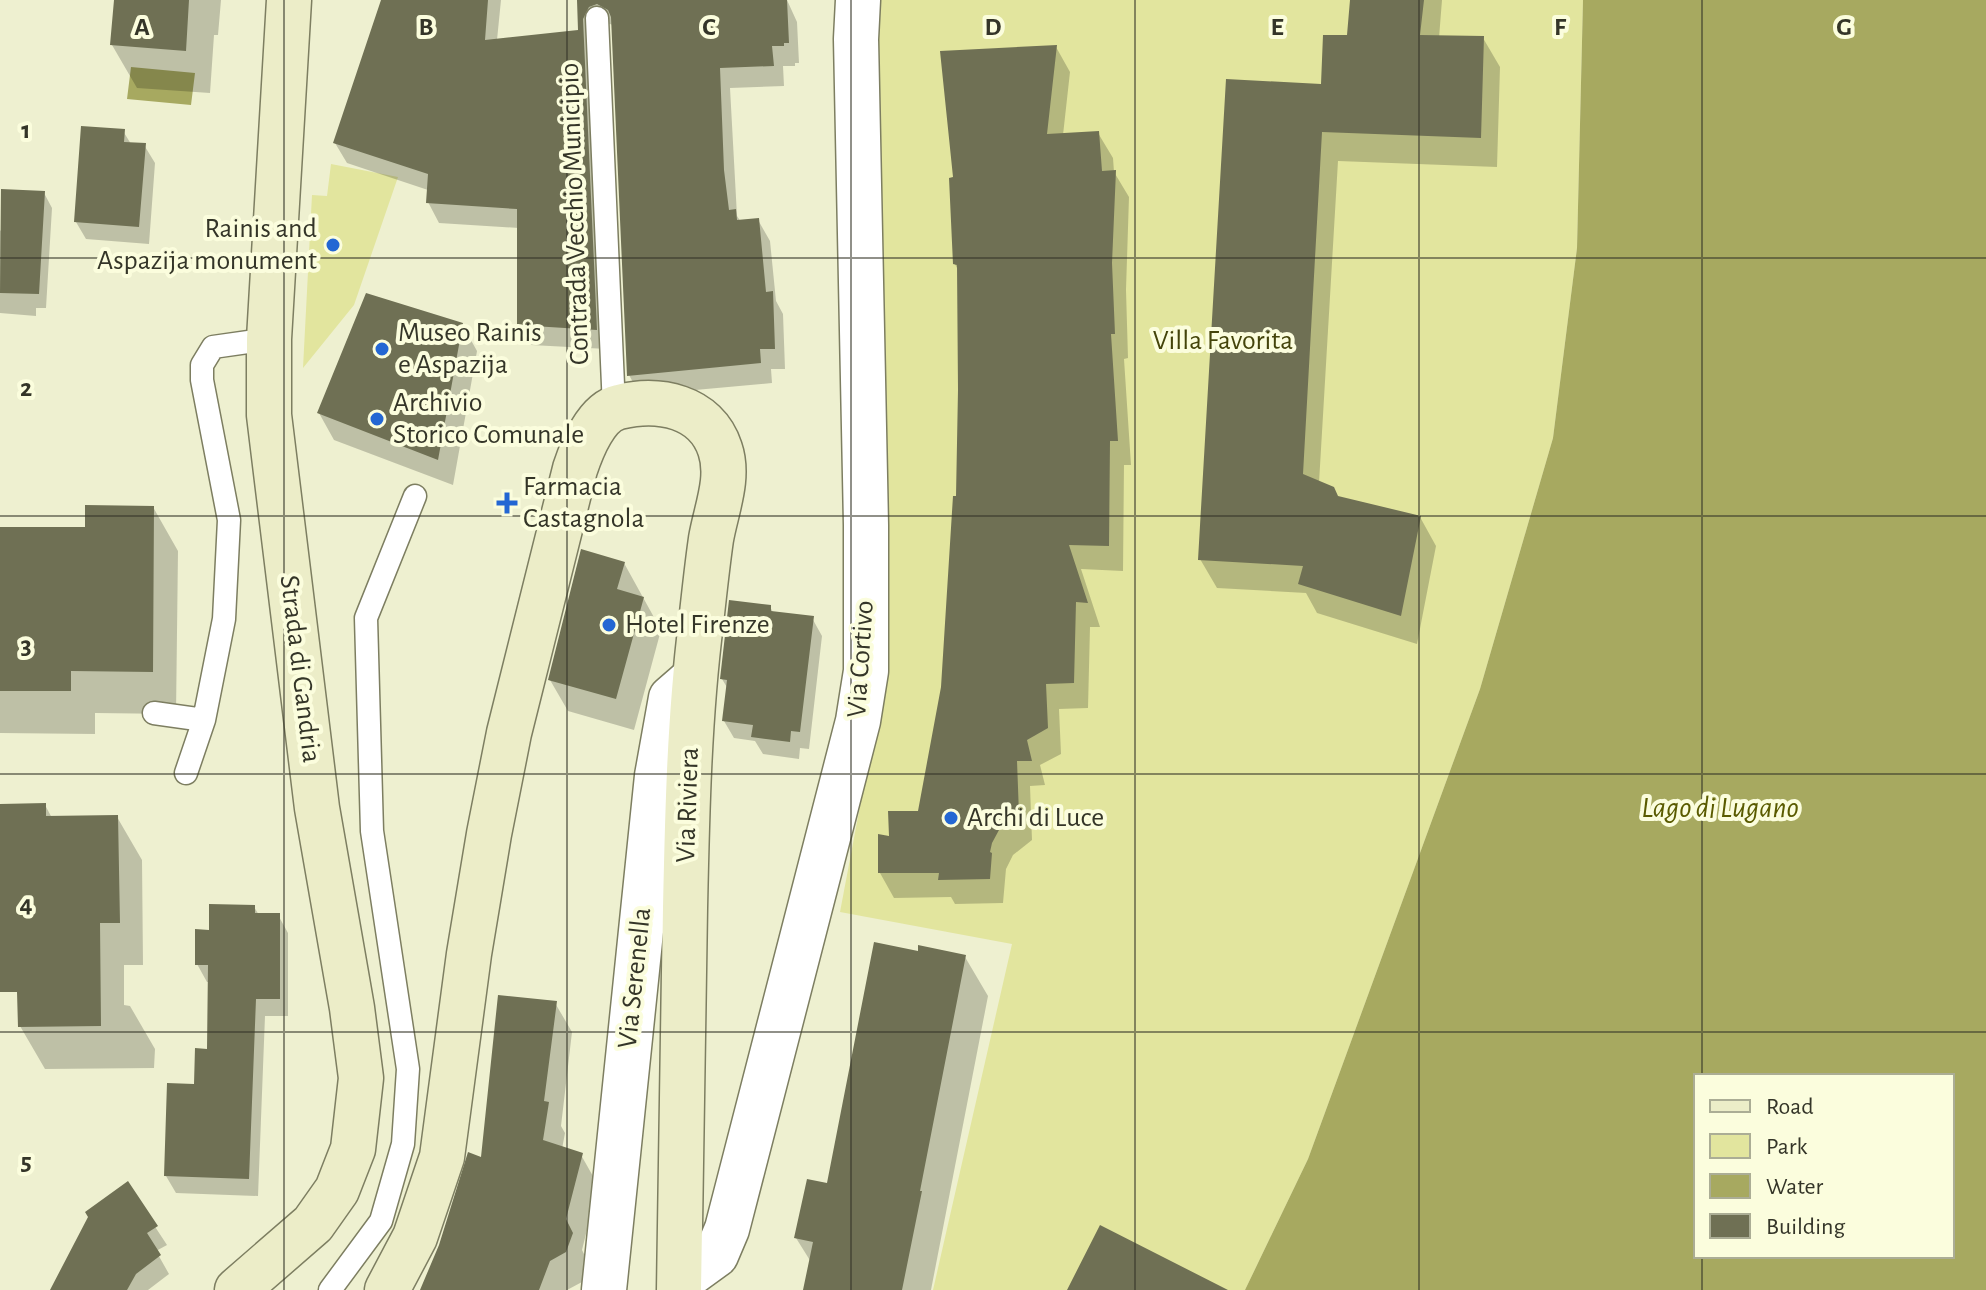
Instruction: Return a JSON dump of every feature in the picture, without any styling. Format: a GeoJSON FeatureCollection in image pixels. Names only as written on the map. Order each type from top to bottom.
{"type":"FeatureCollection","features":[{"type":"Feature","properties":{"kind":"main road","name":"Strada di Gandria"},"geometry":{"type":"LineString","coordinates":[[237,1290],[313,1224],[337,1190],[353,1149],[361,1078],[317,808],[269,415],[269,339],[289,0]]}},
{"type":"Feature","properties":{"kind":"main road","name":"Via Riviera"},"geometry":{"type":"LineString","coordinates":[[614,408],[653,402],[672,405],[702,420],[712,432],[720,450],[722,485],[711,537],[694,678],[686,834],[680,1286]]}},
{"type":"Feature","properties":{"kind":"main road"},"geometry":{"type":"LineString","coordinates":[[387,1290],[415,1237],[442,1157],[469,954],[489,834],[509,733],[575,469],[589,435],[614,408]]}},
{"type":"Feature","properties":{"kind":"street","name":"Via Cortivo"},"geometry":{"type":"LineString","coordinates":[[680,1286],[716,1255],[727,1229],[858,721],[866,671],[856,39],[858,0]]}},
{"type":"Feature","properties":{"kind":"street","name":"Via Serenella"},"geometry":{"type":"LineString","coordinates":[[604,1290],[657,776],[671,698],[694,678]]}},
{"type":"Feature","properties":{"kind":"lane","name":"Contrada Vecchio Municipio"},"geometry":{"type":"LineString","coordinates":[[597,18],[614,408]]}},
{"type":"Feature","properties":{"kind":"lane"},"geometry":{"type":"LineString","coordinates":[[186,773],[204,720],[224,619],[229,520],[202,380],[202,365],[213,347],[269,339]]}},
{"type":"Feature","properties":{"kind":"lane"},"geometry":{"type":"LineString","coordinates":[[330,1290],[381,1221],[403,1144],[408,1069],[372,831],[366,618],[415,496]]}},
{"type":"Feature","properties":{"kind":"lane"},"geometry":{"type":"LineString","coordinates":[[154,713],[204,720]]}},
{"type":"Feature","properties":{"kind":"green space","name":"Villa Favorita"},"geometry":{"type":"Polygon","coordinates":[[[877,0],[1583,0],[1577,248],[1553,438],[1480,689],[1308,1159],[1245,1290],[933,1290],[1012,944],[840,912],[885,674],[877,0]]]}},
{"type":"Feature","properties":{"kind":"green space"},"geometry":{"type":"Polygon","coordinates":[[[331,164],[398,177],[354,305],[303,368],[312,195],[327,196],[331,164]]]}},
{"type":"Feature","properties":{"kind":"water","name":"Lago di Lugano"},"geometry":{"type":"Polygon","coordinates":[[[1583,0],[1986,0],[1986,1290],[1245,1290],[1308,1159],[1480,689],[1553,438],[1577,248],[1583,0]]]}},
{"type":"Feature","properties":{"kind":"water"},"geometry":{"type":"Polygon","coordinates":[[[131,67],[195,73],[191,105],[127,99],[131,67]]]}},
{"type":"Feature","properties":{"kind":"building"},"geometry":{"type":"Polygon","coordinates":[[[114,0],[189,0],[186,51],[110,45],[114,0]]]}},
{"type":"Feature","properties":{"kind":"building"},"geometry":{"type":"Polygon","coordinates":[[[381,0],[488,0],[485,40],[578,30],[577,0],[787,0],[789,43],[772,46],[774,66],[720,68],[724,170],[729,210],[736,209],[737,220],[759,218],[766,292],[773,291],[775,349],[760,349],[761,363],[627,376],[611,17],[608,10],[597,4],[589,7],[583,19],[597,330],[517,325],[517,209],[426,203],[428,174],[333,143],[381,0]]]}},
{"type":"Feature","properties":{"kind":"building"},"geometry":{"type":"Polygon","coordinates":[[[1350,0],[1424,0],[1420,35],[1484,36],[1481,138],[1322,132],[1303,474],[1334,487],[1338,496],[1421,516],[1401,616],[1298,584],[1303,566],[1198,560],[1226,79],[1321,84],[1323,35],[1347,35],[1350,0]]]}},
{"type":"Feature","properties":{"kind":"building"},"geometry":{"type":"Polygon","coordinates":[[[1057,45],[1047,134],[1099,131],[1102,171],[1116,170],[1112,263],[1115,334],[1111,334],[1118,441],[1110,441],[1109,546],[1069,545],[1088,603],[1076,602],[1074,683],[1046,684],[1048,728],[1027,740],[1032,761],[1017,761],[1019,814],[999,830],[992,843],[990,879],[938,880],[939,873],[878,873],[878,834],[889,836],[888,811],[918,811],[941,687],[953,496],[956,496],[957,265],[953,264],[949,178],[953,177],[940,51],[1057,45]]]}},
{"type":"Feature","properties":{"kind":"building"},"geometry":{"type":"Polygon","coordinates":[[[81,126],[125,129],[124,142],[146,143],[139,227],[74,222],[81,126]]]}},
{"type":"Feature","properties":{"kind":"building"},"geometry":{"type":"Polygon","coordinates":[[[1,189],[45,191],[39,294],[0,293],[1,189]]]}},
{"type":"Feature","properties":{"kind":"building"},"geometry":{"type":"Polygon","coordinates":[[[366,293],[463,323],[438,460],[317,413],[366,293]]]}},
{"type":"Feature","properties":{"kind":"building"},"geometry":{"type":"Polygon","coordinates":[[[85,505],[154,506],[153,672],[71,671],[71,691],[0,691],[0,527],[85,527],[85,505]]]}},
{"type":"Feature","properties":{"kind":"building"},"geometry":{"type":"Polygon","coordinates":[[[581,549],[625,562],[617,589],[644,597],[616,699],[548,680],[581,549]]]}},
{"type":"Feature","properties":{"kind":"building"},"geometry":{"type":"Polygon","coordinates":[[[729,600],[771,605],[771,611],[814,616],[800,732],[791,731],[790,742],[751,737],[753,725],[722,721],[727,680],[720,679],[729,600]]]}},
{"type":"Feature","properties":{"kind":"building"},"geometry":{"type":"Polygon","coordinates":[[[46,803],[46,816],[118,815],[120,923],[100,923],[101,1026],[18,1027],[17,992],[0,992],[0,804],[46,803]]]}},
{"type":"Feature","properties":{"kind":"building"},"geometry":{"type":"Polygon","coordinates":[[[209,904],[255,905],[255,913],[280,913],[280,999],[256,999],[249,1179],[164,1176],[167,1083],[194,1084],[195,1048],[207,1049],[208,965],[195,965],[195,929],[209,930],[209,904]]]}},
{"type":"Feature","properties":{"kind":"building"},"geometry":{"type":"Polygon","coordinates":[[[874,942],[918,951],[918,945],[966,955],[902,1290],[803,1290],[813,1242],[794,1238],[807,1179],[827,1183],[874,942]]]}},
{"type":"Feature","properties":{"kind":"building"},"geometry":{"type":"Polygon","coordinates":[[[498,995],[557,1001],[544,1101],[549,1102],[543,1140],[583,1153],[566,1219],[573,1233],[566,1252],[550,1261],[539,1290],[420,1290],[439,1245],[468,1152],[481,1157],[498,995]]]}},
{"type":"Feature","properties":{"kind":"building"},"geometry":{"type":"Polygon","coordinates":[[[128,1181],[158,1226],[147,1233],[161,1255],[136,1274],[127,1290],[50,1290],[88,1217],[85,1212],[128,1181]]]}},
{"type":"Feature","properties":{"kind":"building"},"geometry":{"type":"Polygon","coordinates":[[[1100,1225],[1228,1290],[1067,1290],[1100,1225]]]}},
{"type":"Feature","properties":{"kind":"place","name":"Rainis and Aspazija monument"},"geometry":{"type":"Point","coordinates":[333,245]}},
{"type":"Feature","properties":{"kind":"place","name":"Museo Rainis e Aspazija"},"geometry":{"type":"Point","coordinates":[382,349]}},
{"type":"Feature","properties":{"kind":"place","name":"Archivio Storico Comunale"},"geometry":{"type":"Point","coordinates":[377,419]}},
{"type":"Feature","properties":{"kind":"place","name":"Farmacia Castagnola"},"geometry":{"type":"Point","coordinates":[507,503]}},
{"type":"Feature","properties":{"kind":"place","name":"Hotel Firenze"},"geometry":{"type":"Point","coordinates":[609,625]}},
{"type":"Feature","properties":{"kind":"place","name":"Archi di Luce"},"geometry":{"type":"Point","coordinates":[951,818]}}]}
